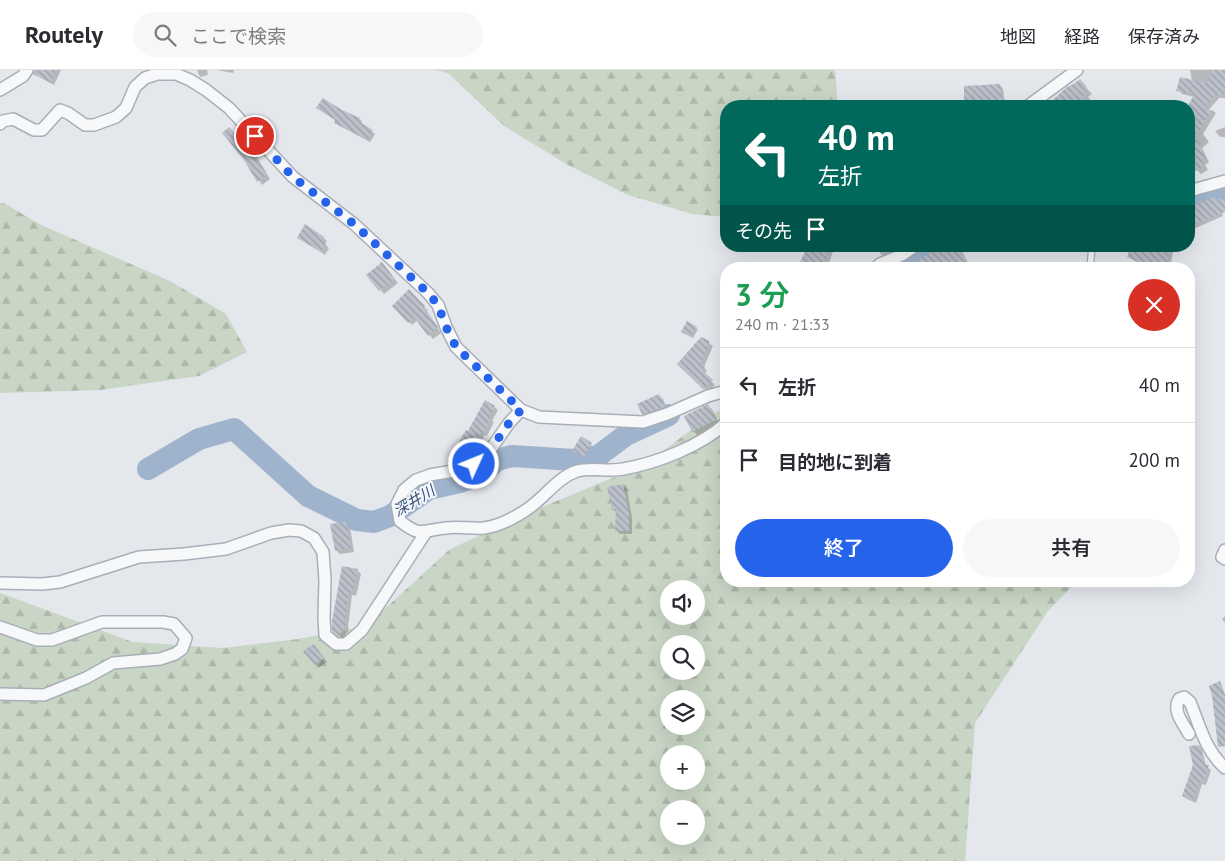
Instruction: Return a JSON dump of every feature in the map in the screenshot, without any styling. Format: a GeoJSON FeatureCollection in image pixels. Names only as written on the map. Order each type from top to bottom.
{"type":"FeatureCollection","features":[{"type":"Feature","properties":{"kind":"street"},"geometry":{"type":"LineString","coordinates":[[0,90],[23,76],[27,70]]}},
{"type":"Feature","properties":{"kind":"street"},"geometry":{"type":"LineString","coordinates":[[1036,100],[1076,70]]}},
{"type":"Feature","properties":{"kind":"street"},"geometry":{"type":"LineString","coordinates":[[0,124],[3,121],[13,119],[34,130],[42,130],[60,110],[68,113],[84,125],[94,125],[116,117],[126,108],[135,86],[145,78],[157,74],[176,74],[206,90],[229,108],[293,177],[354,224],[428,293],[438,305],[456,347],[521,410],[539,417],[643,422],[720,393]]}},
{"type":"Feature","properties":{"kind":"street"},"geometry":{"type":"LineString","coordinates":[[1195,188],[1225,181]]}},
{"type":"Feature","properties":{"kind":"street"},"geometry":{"type":"LineString","coordinates":[[885,262],[906,252]]}},
{"type":"Feature","properties":{"kind":"street"},"geometry":{"type":"LineString","coordinates":[[521,410],[509,423],[484,459],[465,470],[430,475],[416,480],[404,490],[397,504],[400,521],[412,530],[426,532],[445,528],[485,528],[507,521],[529,508],[559,480],[577,471],[598,468],[621,469],[651,462],[713,435],[720,429]]}},
{"type":"Feature","properties":{"kind":"street"},"geometry":{"type":"LineString","coordinates":[[0,583],[42,584],[60,582],[139,557],[226,549],[271,533],[289,530],[301,531],[314,538],[323,552],[325,635],[336,644],[346,644],[362,630],[426,532]]}},
{"type":"Feature","properties":{"kind":"street"},"geometry":{"type":"LineString","coordinates":[[1225,550],[1222,557],[1225,559]]}},
{"type":"Feature","properties":{"kind":"street"},"geometry":{"type":"LineString","coordinates":[[0,627],[37,640],[52,640],[102,622],[163,622],[174,624],[186,638],[182,649],[175,654],[160,659],[114,663],[86,678],[44,695],[0,694]]}},
{"type":"Feature","properties":{"kind":"street"},"geometry":{"type":"LineString","coordinates":[[1189,734],[1176,710],[1176,704],[1179,699],[1184,698],[1190,702],[1206,743],[1215,758],[1225,768]]}},
{"type":"Feature","properties":{"kind":"green space"},"geometry":{"type":"Polygon","coordinates":[[[436,70],[835,70],[838,100],[720,100],[720,216],[693,214],[628,195],[568,165],[504,126],[448,73],[436,70]]]}},
{"type":"Feature","properties":{"kind":"green space"},"geometry":{"type":"Polygon","coordinates":[[[0,203],[4,203],[41,225],[170,281],[226,314],[247,352],[199,376],[100,390],[0,393],[0,203]]]}},
{"type":"Feature","properties":{"kind":"green space"},"geometry":{"type":"Polygon","coordinates":[[[720,411],[720,587],[1071,587],[1048,611],[975,723],[965,861],[0,861],[0,593],[133,642],[223,648],[298,639],[358,628],[389,605],[449,550],[511,520],[648,463],[710,415],[720,411]]]}},
{"type":"Feature","properties":{"kind":"building"},"geometry":{"type":"Polygon","coordinates":[[[34,70],[56,70],[51,83],[33,74],[34,70]]]}},
{"type":"Feature","properties":{"kind":"building"},"geometry":{"type":"Polygon","coordinates":[[[1212,70],[1225,70],[1225,94],[1215,95],[1204,107],[1211,111],[1195,137],[1195,100],[1191,100],[1194,95],[1176,91],[1180,77],[1206,83],[1212,75],[1212,70]]]}},
{"type":"Feature","properties":{"kind":"building"},"geometry":{"type":"Polygon","coordinates":[[[1080,79],[1087,87],[1083,91],[1086,93],[1081,100],[1053,100],[1067,87],[1080,79]]]}},
{"type":"Feature","properties":{"kind":"building"},"geometry":{"type":"Polygon","coordinates":[[[1000,84],[1002,100],[964,100],[964,86],[1000,84]]]}},
{"type":"Feature","properties":{"kind":"building"},"geometry":{"type":"Polygon","coordinates":[[[323,98],[342,110],[360,118],[358,121],[373,130],[367,140],[334,123],[335,120],[316,108],[323,98]]]}},
{"type":"Feature","properties":{"kind":"building"},"geometry":{"type":"Polygon","coordinates":[[[229,127],[244,144],[246,142],[258,157],[268,175],[257,182],[244,160],[222,133],[229,127]]]}},
{"type":"Feature","properties":{"kind":"building"},"geometry":{"type":"Polygon","coordinates":[[[1195,137],[1206,157],[1201,160],[1204,166],[1196,171],[1195,137]]]}},
{"type":"Feature","properties":{"kind":"building"},"geometry":{"type":"Polygon","coordinates":[[[1214,197],[1216,201],[1225,197],[1225,212],[1195,224],[1195,205],[1214,197]]]}},
{"type":"Feature","properties":{"kind":"building"},"geometry":{"type":"Polygon","coordinates":[[[305,224],[324,237],[322,241],[326,244],[321,252],[297,238],[305,224]]]}},
{"type":"Feature","properties":{"kind":"building"},"geometry":{"type":"Polygon","coordinates":[[[805,252],[829,252],[826,261],[800,262],[805,252]]]}},
{"type":"Feature","properties":{"kind":"building"},"geometry":{"type":"Polygon","coordinates":[[[932,252],[962,252],[968,262],[916,262],[932,252]]]}},
{"type":"Feature","properties":{"kind":"building"},"geometry":{"type":"Polygon","coordinates":[[[1129,252],[1169,252],[1168,262],[1138,262],[1127,257],[1129,252]]]}},
{"type":"Feature","properties":{"kind":"building"},"geometry":{"type":"Polygon","coordinates":[[[382,262],[395,279],[379,291],[366,275],[382,262]]]}},
{"type":"Feature","properties":{"kind":"building"},"geometry":{"type":"Polygon","coordinates":[[[409,289],[425,306],[438,327],[428,336],[414,317],[408,323],[392,306],[409,289]]]}},
{"type":"Feature","properties":{"kind":"building"},"geometry":{"type":"Polygon","coordinates":[[[687,321],[697,327],[691,337],[681,332],[687,321]]]}},
{"type":"Feature","properties":{"kind":"building"},"geometry":{"type":"Polygon","coordinates":[[[701,337],[710,341],[701,363],[705,367],[702,370],[713,380],[704,390],[677,364],[701,337]]]}},
{"type":"Feature","properties":{"kind":"building"},"geometry":{"type":"Polygon","coordinates":[[[659,394],[665,407],[642,414],[637,404],[659,394]]]}},
{"type":"Feature","properties":{"kind":"building"},"geometry":{"type":"Polygon","coordinates":[[[485,400],[495,406],[483,434],[481,433],[468,454],[456,447],[466,430],[468,431],[485,400]]]}},
{"type":"Feature","properties":{"kind":"building"},"geometry":{"type":"Polygon","coordinates":[[[708,404],[716,420],[692,432],[684,416],[708,404]]]}},
{"type":"Feature","properties":{"kind":"building"},"geometry":{"type":"Polygon","coordinates":[[[581,436],[592,443],[583,458],[572,451],[581,436]]]}},
{"type":"Feature","properties":{"kind":"building"},"geometry":{"type":"Polygon","coordinates":[[[623,484],[629,513],[629,531],[615,531],[616,509],[612,510],[607,487],[623,484]]]}},
{"type":"Feature","properties":{"kind":"building"},"geometry":{"type":"Polygon","coordinates":[[[346,522],[351,548],[335,551],[330,524],[346,522]]]}},
{"type":"Feature","properties":{"kind":"building"},"geometry":{"type":"Polygon","coordinates":[[[342,566],[358,569],[352,593],[349,592],[344,623],[346,624],[339,636],[332,631],[332,621],[342,566]]]}},
{"type":"Feature","properties":{"kind":"building"},"geometry":{"type":"Polygon","coordinates":[[[314,644],[324,658],[314,665],[303,651],[314,644]]]}},
{"type":"Feature","properties":{"kind":"building"},"geometry":{"type":"Polygon","coordinates":[[[1220,681],[1225,694],[1225,746],[1218,747],[1212,696],[1209,686],[1220,681]]]}},
{"type":"Feature","properties":{"kind":"building"},"geometry":{"type":"Polygon","coordinates":[[[1199,745],[1204,764],[1209,765],[1203,783],[1199,782],[1192,800],[1182,796],[1193,765],[1189,746],[1199,745]]]}},
{"type":"Feature","properties":{"kind":"waterway","name":"深井川"},"geometry":{"type":"LineString","coordinates":[[1195,198],[1225,190]]}},
{"type":"Feature","properties":{"kind":"waterway","name":"深井川"},"geometry":{"type":"LineString","coordinates":[[902,262],[918,252]]}},
{"type":"Feature","properties":{"kind":"waterway","name":"深井川"},"geometry":{"type":"LineString","coordinates":[[148,469],[199,439],[234,429],[308,496],[357,520],[374,522],[390,516],[429,489],[460,482],[483,473],[497,460],[512,456],[574,460],[598,456],[626,435],[669,415]]}},
{"type":"Feature","properties":{"kind":"route"},"geometry":{"type":"LineString","coordinates":[[255,136],[293,177],[354,224],[428,293],[438,305],[456,347],[521,410],[509,423],[484,459],[474,464]]}}]}
